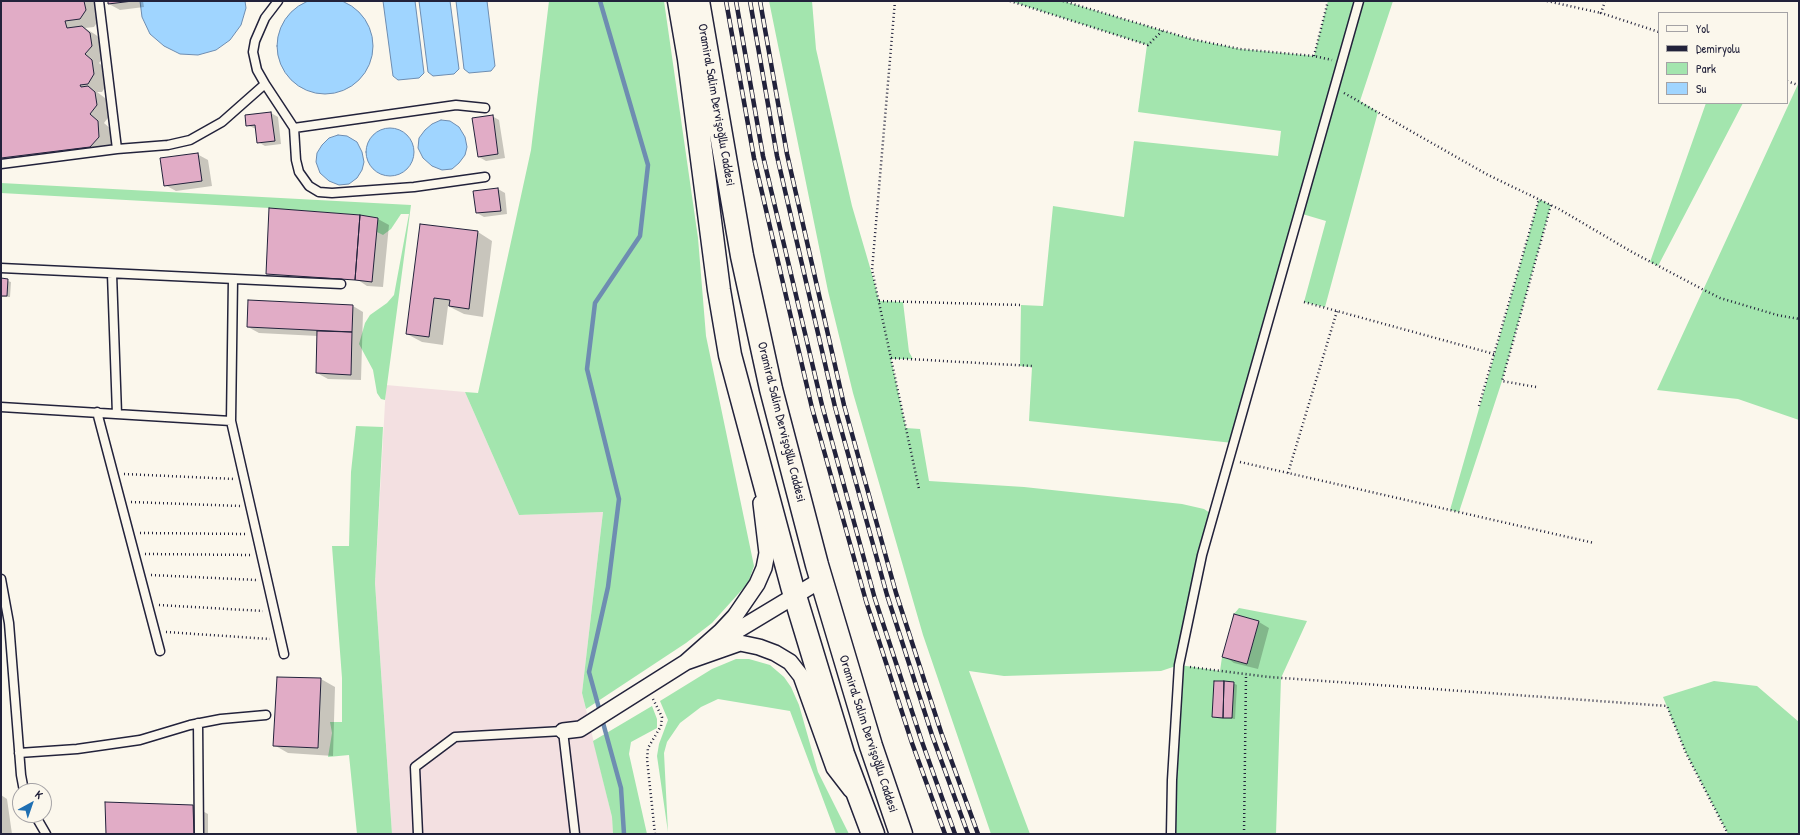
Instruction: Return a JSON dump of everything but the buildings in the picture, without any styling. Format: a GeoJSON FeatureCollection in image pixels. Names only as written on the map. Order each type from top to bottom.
{"type":"FeatureCollection","features":[{"type":"Feature","properties":{"kind":"main road","name":"Oramiral Salim Dervişoğllu Caddesi"},"geometry":{"type":"LineString","coordinates":[[679,1],[718,282],[730,355],[795,595],[843,754],[873,834]]}},
{"type":"Feature","properties":{"kind":"main road","name":"Oramiral Salim Dervişoğllu Caddesi"},"geometry":{"type":"LineString","coordinates":[[698,1],[742,256],[771,389],[821,580],[871,746],[900,834]]}},
{"type":"Feature","properties":{"kind":"street"},"geometry":{"type":"LineString","coordinates":[[686,662],[721,631],[735,616],[757,584],[764,568],[767,553],[757,456]]}},
{"type":"Feature","properties":{"kind":"street"},"geometry":{"type":"LineString","coordinates":[[563,731],[580,729],[643,688],[821,580]]}},
{"type":"Feature","properties":{"kind":"street"},"geometry":{"type":"LineString","coordinates":[[686,662],[740,643],[759,647],[775,653],[790,662],[801,676],[834,768],[861,803]]}},
{"type":"Feature","properties":{"kind":"lane"},"geometry":{"type":"LineString","coordinates":[[99,1],[117,149]]}},
{"type":"Feature","properties":{"kind":"lane"},"geometry":{"type":"LineString","coordinates":[[278,1],[265,18],[255,41],[253,52],[257,70],[294,128],[296,160],[299,172],[309,186],[319,192],[332,193],[414,187],[485,177]]}},
{"type":"Feature","properties":{"kind":"lane"},"geometry":{"type":"LineString","coordinates":[[1171,834],[1172,780],[1179,665],[1202,555],[1359,1]]}},
{"type":"Feature","properties":{"kind":"lane"},"geometry":{"type":"LineString","coordinates":[[1,164],[117,149],[168,145],[190,140],[202,135],[222,122],[265,84]]}},
{"type":"Feature","properties":{"kind":"lane"},"geometry":{"type":"LineString","coordinates":[[294,128],[456,105],[485,108]]}},
{"type":"Feature","properties":{"kind":"lane"},"geometry":{"type":"LineString","coordinates":[[1,268],[341,284]]}},
{"type":"Feature","properties":{"kind":"lane"},"geometry":{"type":"LineString","coordinates":[[112,274],[117,414]]}},
{"type":"Feature","properties":{"kind":"lane"},"geometry":{"type":"LineString","coordinates":[[233,279],[231,421],[284,654]]}},
{"type":"Feature","properties":{"kind":"lane"},"geometry":{"type":"LineString","coordinates":[[1,407],[231,421]]}},
{"type":"Feature","properties":{"kind":"lane"},"geometry":{"type":"LineString","coordinates":[[97,412],[160,651]]}},
{"type":"Feature","properties":{"kind":"lane"},"geometry":{"type":"LineString","coordinates":[[1,579],[2,595],[10,623],[22,783]]}},
{"type":"Feature","properties":{"kind":"lane"},"geometry":{"type":"LineString","coordinates":[[19,753],[77,749],[140,740],[198,723],[221,718],[266,715]]}},
{"type":"Feature","properties":{"kind":"lane"},"geometry":{"type":"LineString","coordinates":[[198,723],[200,834]]}},
{"type":"Feature","properties":{"kind":"lane"},"geometry":{"type":"LineString","coordinates":[[418,834],[415,767],[455,737],[563,731],[575,834]]}},
{"type":"Feature","properties":{"kind":"lane"},"geometry":{"type":"LineString","coordinates":[[40,823],[46,834]]}},
{"type":"Feature","properties":{"kind":"path"},"geometry":{"type":"LineString","coordinates":[[895,1],[872,270],[919,489]]}},
{"type":"Feature","properties":{"kind":"path"},"geometry":{"type":"LineString","coordinates":[[1010,1],[1148,45],[1162,31]]}},
{"type":"Feature","properties":{"kind":"path"},"geometry":{"type":"LineString","coordinates":[[1063,1],[1162,31],[1240,49],[1314,56],[1342,63]]}},
{"type":"Feature","properties":{"kind":"path"},"geometry":{"type":"LineString","coordinates":[[1314,56],[1328,1]]}},
{"type":"Feature","properties":{"kind":"path"},"geometry":{"type":"LineString","coordinates":[[1547,1],[1601,13],[1658,32]]}},
{"type":"Feature","properties":{"kind":"path"},"geometry":{"type":"LineString","coordinates":[[1601,13],[1605,1]]}},
{"type":"Feature","properties":{"kind":"path"},"geometry":{"type":"LineString","coordinates":[[1788,81],[1798,85]]}},
{"type":"Feature","properties":{"kind":"path"},"geometry":{"type":"LineString","coordinates":[[1335,87],[1488,175],[1551,204],[1665,270],[1720,298],[1777,315],[1799,319]]}},
{"type":"Feature","properties":{"kind":"path"},"geometry":{"type":"LineString","coordinates":[[1479,406],[1539,199]]}},
{"type":"Feature","properties":{"kind":"path"},"geometry":{"type":"LineString","coordinates":[[1536,387],[1502,381],[1551,204]]}},
{"type":"Feature","properties":{"kind":"path"},"geometry":{"type":"LineString","coordinates":[[879,301],[1021,305]]}},
{"type":"Feature","properties":{"kind":"path"},"geometry":{"type":"LineString","coordinates":[[1304,302],[1494,354]]}},
{"type":"Feature","properties":{"kind":"path"},"geometry":{"type":"LineString","coordinates":[[1288,473],[1337,311]]}},
{"type":"Feature","properties":{"kind":"path"},"geometry":{"type":"LineString","coordinates":[[891,358],[1032,366]]}},
{"type":"Feature","properties":{"kind":"path"},"geometry":{"type":"LineString","coordinates":[[1229,459],[1594,543]]}},
{"type":"Feature","properties":{"kind":"path"},"geometry":{"type":"LineString","coordinates":[[113,474],[245,480]]}},
{"type":"Feature","properties":{"kind":"path"},"geometry":{"type":"LineString","coordinates":[[120,502],[251,506]]}},
{"type":"Feature","properties":{"kind":"path"},"geometry":{"type":"LineString","coordinates":[[129,533],[257,534]]}},
{"type":"Feature","properties":{"kind":"path"},"geometry":{"type":"LineString","coordinates":[[134,553],[262,555]]}},
{"type":"Feature","properties":{"kind":"path"},"geometry":{"type":"LineString","coordinates":[[140,574],[268,581]]}},
{"type":"Feature","properties":{"kind":"path"},"geometry":{"type":"LineString","coordinates":[[148,604],[275,612]]}},
{"type":"Feature","properties":{"kind":"path"},"geometry":{"type":"LineString","coordinates":[[155,631],[281,640]]}},
{"type":"Feature","properties":{"kind":"path"},"geometry":{"type":"LineString","coordinates":[[1179,665],[1289,679],[1667,706],[1686,753],[1728,834]]}},
{"type":"Feature","properties":{"kind":"path"},"geometry":{"type":"LineString","coordinates":[[1244,834],[1246,674]]}},
{"type":"Feature","properties":{"kind":"path"},"geometry":{"type":"LineString","coordinates":[[643,688],[662,717],[661,726],[648,748],[647,759],[655,834]]}},
{"type":"Feature","properties":{"kind":"shaded area"},"geometry":{"type":"Polygon","coordinates":[[[386,385],[465,392],[519,515],[603,512],[582,693],[612,817],[613,834],[392,834],[375,583],[386,385]]]}},
{"type":"Feature","properties":{"kind":"green space"},"geometry":{"type":"Polygon","coordinates":[[[549,1],[664,1],[698,238],[706,336],[754,566],[748,583],[712,623],[686,643],[586,709],[582,693],[603,512],[519,515],[465,392],[478,393],[531,150],[549,1]]]}},
{"type":"Feature","properties":{"kind":"green space"},"geometry":{"type":"Polygon","coordinates":[[[769,1],[812,1],[816,49],[852,206],[879,301],[903,302],[909,352],[913,359],[891,359],[906,428],[920,429],[929,481],[1024,487],[1182,504],[1204,509],[1213,515],[1180,665],[1220,671],[1222,657],[1247,664],[1259,621],[1234,614],[1239,608],[1307,621],[1281,678],[1276,834],[1171,834],[1179,665],[1161,671],[1004,676],[969,671],[1030,834],[991,834],[923,635],[853,393],[828,291],[769,1]]]}},
{"type":"Feature","properties":{"kind":"green space"},"geometry":{"type":"Polygon","coordinates":[[[1010,1],[1063,1],[1191,39],[1240,49],[1314,56],[1328,1],[1393,1],[1360,101],[1378,112],[1325,307],[1304,302],[1326,221],[1299,213],[1233,443],[1029,421],[1032,367],[1020,366],[1021,305],[1043,306],[1053,206],[1124,217],[1134,141],[1278,156],[1281,131],[1138,112],[1147,45],[1010,1]]]}},
{"type":"Feature","properties":{"kind":"green space"},"geometry":{"type":"Polygon","coordinates":[[[1799,82],[1799,420],[1738,399],[1657,390],[1799,82]]]}},
{"type":"Feature","properties":{"kind":"green space"},"geometry":{"type":"Polygon","coordinates":[[[1706,104],[1742,104],[1658,266],[1650,262],[1706,104]]]}},
{"type":"Feature","properties":{"kind":"green space"},"geometry":{"type":"Polygon","coordinates":[[[1,183],[411,205],[385,400],[381,399],[377,393],[373,370],[359,344],[365,323],[370,315],[387,303],[394,295],[409,214],[401,214],[391,229],[383,235],[377,232],[378,218],[360,215],[269,208],[1,193],[1,183]]]}},
{"type":"Feature","properties":{"kind":"green space"},"geometry":{"type":"Polygon","coordinates":[[[1539,199],[1551,205],[1502,381],[1459,512],[1450,510],[1539,199]]]}},
{"type":"Feature","properties":{"kind":"green space"},"geometry":{"type":"Polygon","coordinates":[[[356,426],[383,427],[375,583],[392,834],[357,834],[349,755],[328,757],[332,733],[330,722],[342,722],[342,678],[332,546],[349,546],[351,472],[356,426]]]}},
{"type":"Feature","properties":{"kind":"green space"},"geometry":{"type":"Polygon","coordinates":[[[736,659],[749,659],[770,665],[784,677],[791,687],[799,705],[818,772],[849,834],[836,834],[790,711],[718,699],[701,707],[680,723],[667,742],[664,753],[668,832],[657,756],[659,744],[668,720],[660,701],[712,669],[736,659]]]}},
{"type":"Feature","properties":{"kind":"green space"},"geometry":{"type":"Polygon","coordinates":[[[1714,681],[1757,686],[1799,722],[1799,834],[1728,834],[1686,753],[1663,697],[1714,681]]]}},
{"type":"Feature","properties":{"kind":"green space"},"geometry":{"type":"Polygon","coordinates":[[[652,706],[657,719],[657,728],[631,742],[629,754],[647,834],[613,834],[612,817],[593,741],[652,706]]]}},
{"type":"Feature","properties":{"kind":"water"},"geometry":{"type":"Polygon","coordinates":[[[316,-1],[334,-1],[352,6],[365,19],[372,37],[372,55],[365,73],[352,86],[334,93],[316,93],[298,86],[285,73],[278,55],[278,37],[285,19],[298,6],[316,-1]]]}},
{"type":"Feature","properties":{"kind":"water"},"geometry":{"type":"Polygon","coordinates":[[[140,1],[245,1],[246,8],[241,25],[230,40],[216,50],[198,55],[180,54],[164,46],[150,34],[142,17],[140,1]]]}},
{"type":"Feature","properties":{"kind":"water"},"geometry":{"type":"Polygon","coordinates":[[[383,1],[415,1],[424,73],[419,78],[398,80],[393,76],[383,1]]]}},
{"type":"Feature","properties":{"kind":"water"},"geometry":{"type":"Polygon","coordinates":[[[419,1],[450,1],[459,69],[454,74],[433,76],[428,72],[419,1]]]}},
{"type":"Feature","properties":{"kind":"water"},"geometry":{"type":"Polygon","coordinates":[[[456,1],[487,1],[495,66],[491,71],[469,73],[464,69],[456,1]]]}},
{"type":"Feature","properties":{"kind":"water"},"geometry":{"type":"Polygon","coordinates":[[[441,120],[450,121],[459,127],[465,137],[467,147],[465,155],[452,169],[442,170],[432,166],[423,158],[418,148],[419,138],[425,130],[432,124],[441,120]]]}},
{"type":"Feature","properties":{"kind":"water"},"geometry":{"type":"Polygon","coordinates":[[[385,128],[395,128],[407,135],[414,147],[414,157],[407,169],[395,176],[385,176],[377,172],[370,165],[366,157],[366,147],[370,139],[377,132],[385,128]]]}},
{"type":"Feature","properties":{"kind":"water"},"geometry":{"type":"Polygon","coordinates":[[[338,135],[347,136],[357,142],[362,152],[364,162],[362,170],[357,178],[349,184],[339,185],[329,181],[320,173],[316,162],[317,153],[322,145],[329,138],[338,135]]]}},
{"type":"Feature","properties":{"kind":"waterway"},"geometry":{"type":"LineString","coordinates":[[600,1],[648,165],[640,236],[595,303],[587,369],[619,499],[608,587],[589,672],[621,788],[624,834]]}},
{"type":"Feature","properties":{"kind":"railway"},"geometry":{"type":"LineString","coordinates":[[726,1],[754,158],[812,408],[866,601],[912,743],[945,834]]}},
{"type":"Feature","properties":{"kind":"railway"},"geometry":{"type":"LineString","coordinates":[[736,1],[763,156],[822,405],[875,599],[921,739],[955,834]]}},
{"type":"Feature","properties":{"kind":"railway"},"geometry":{"type":"LineString","coordinates":[[750,1],[777,156],[835,407],[887,595],[932,735],[968,834]]}},
{"type":"Feature","properties":{"kind":"railway"},"geometry":{"type":"LineString","coordinates":[[760,1],[787,154],[844,405],[896,593],[941,732],[978,834]]}}]}
